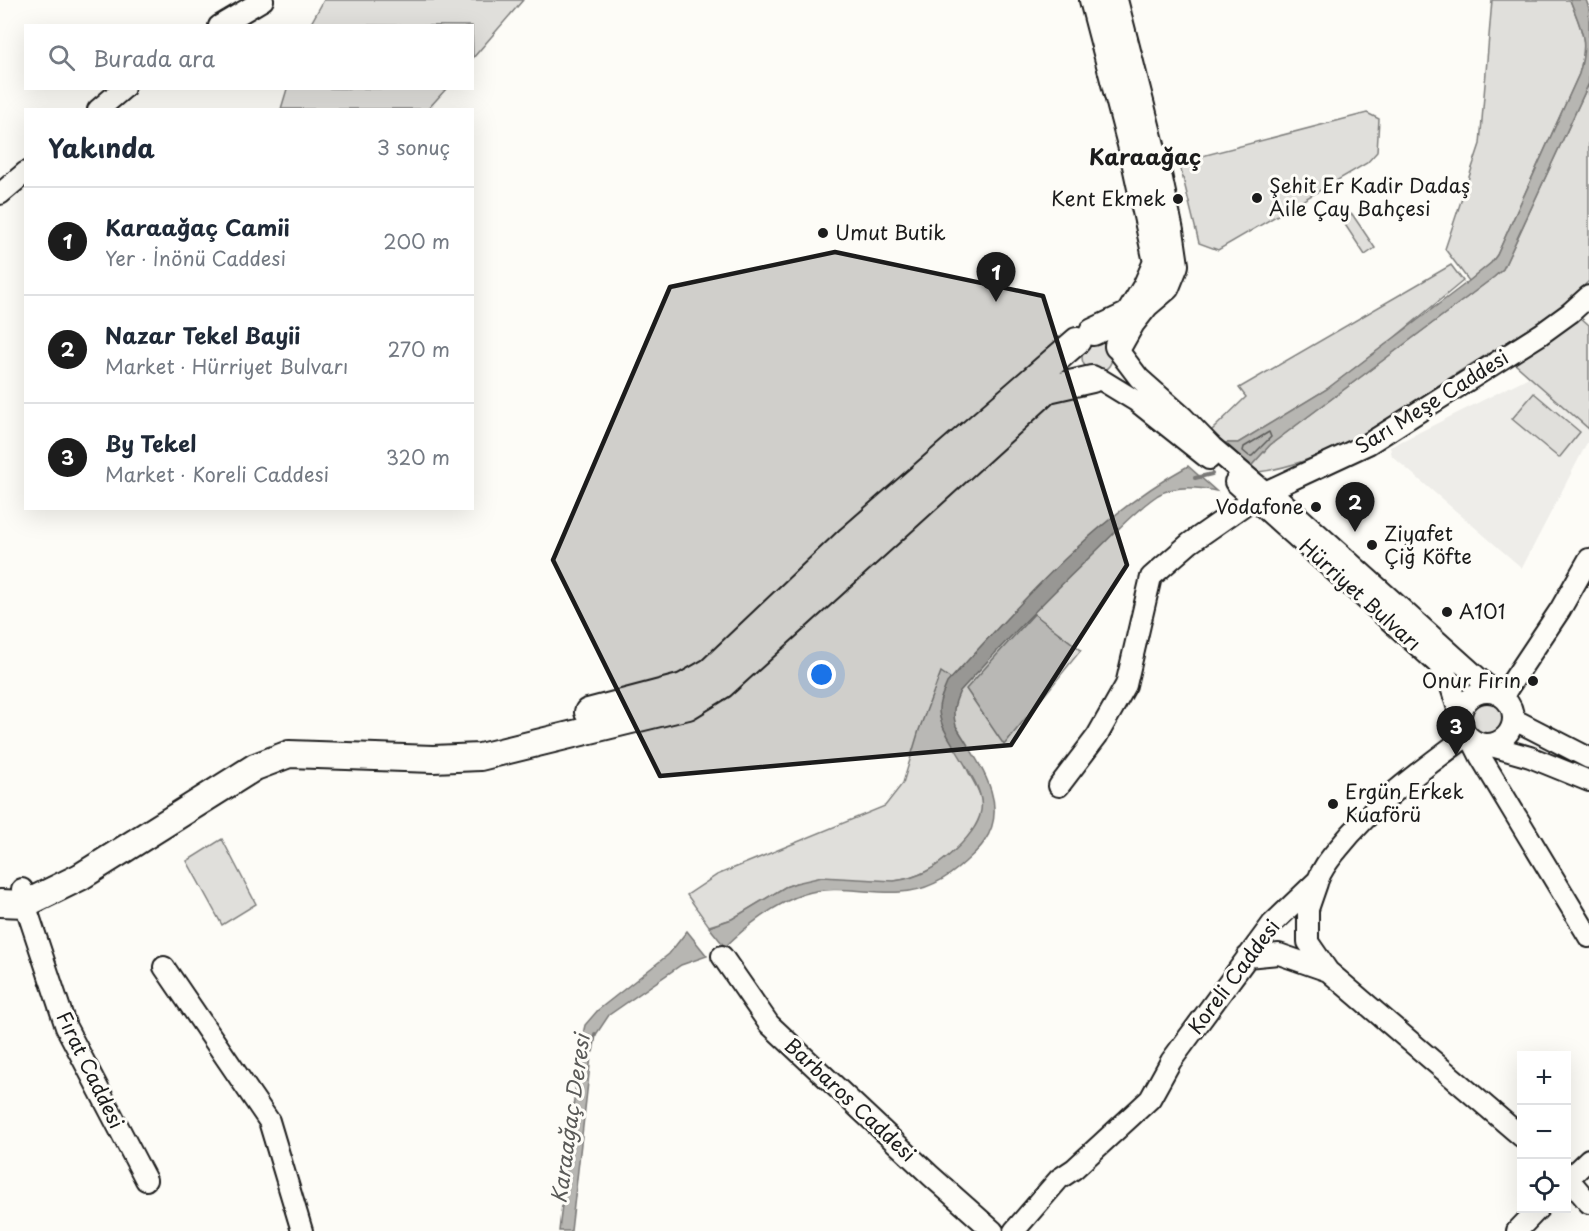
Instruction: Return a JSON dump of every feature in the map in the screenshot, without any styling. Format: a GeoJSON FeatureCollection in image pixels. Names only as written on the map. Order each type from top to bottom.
{"type":"FeatureCollection","features":[{"type":"Feature","properties":{"kind":"main road"},"geometry":{"type":"LineString","coordinates":[[12,896],[247,752],[286,737],[329,737],[395,742],[478,740],[683,687],[711,671],[850,539],[1085,336],[1129,315],[1146,287],[1157,262],[1134,156],[1093,0]]}},
{"type":"Feature","properties":{"kind":"main road"},"geometry":{"type":"LineString","coordinates":[[12,896],[80,877],[255,768],[289,754],[433,759],[480,757],[688,706],[722,685],[1048,389],[1107,377],[1117,367],[1119,349],[1131,323],[1146,304],[1166,287],[1175,265],[1156,165],[1114,0]]}},
{"type":"Feature","properties":{"kind":"main road"},"geometry":{"type":"LineString","coordinates":[[1085,336],[1107,334],[1119,349]]}},
{"type":"Feature","properties":{"kind":"main road"},"geometry":{"type":"LineString","coordinates":[[1085,336],[1072,356],[1074,364],[1084,376],[1096,379]]}},
{"type":"Feature","properties":{"kind":"street"},"geometry":{"type":"LineString","coordinates":[[222,24],[263,0]]}},
{"type":"Feature","properties":{"kind":"street"},"geometry":{"type":"LineString","coordinates":[[100,108],[122,90]]}},
{"type":"Feature","properties":{"kind":"street"},"geometry":{"type":"LineString","coordinates":[[0,194],[24,174]]}},
{"type":"Feature","properties":{"kind":"street","name":"Sarı Meşe Caddesi"},"geometry":{"type":"LineString","coordinates":[[1059,786],[1097,736],[1126,685],[1151,577],[1191,543],[1259,496],[1368,444],[1541,334],[1589,296]]}},
{"type":"Feature","properties":{"kind":"street"},"geometry":{"type":"LineString","coordinates":[[1119,349],[1139,378],[1183,417],[1207,450]]}},
{"type":"Feature","properties":{"kind":"street"},"geometry":{"type":"LineString","coordinates":[[1096,379],[1136,401],[1207,450]]}},
{"type":"Feature","properties":{"kind":"street","name":"Hürriyet Bulvarı"},"geometry":{"type":"LineString","coordinates":[[1207,450],[1437,663],[1448,678],[1480,756],[1589,937]]}},
{"type":"Feature","properties":{"kind":"street","name":"Hürriyet Bulvarı"},"geometry":{"type":"LineString","coordinates":[[1259,496],[1278,498],[1499,695]]}},
{"type":"Feature","properties":{"kind":"street"},"geometry":{"type":"LineString","coordinates":[[1499,695],[1560,610],[1589,559]]}},
{"type":"Feature","properties":{"kind":"street"},"geometry":{"type":"LineString","coordinates":[[1471,734],[1501,741],[1507,735],[1513,719],[1512,711],[1499,695],[1487,692],[1471,697],[1462,710],[1471,734],[1589,780]]}},
{"type":"Feature","properties":{"kind":"street"},"geometry":{"type":"LineString","coordinates":[[1513,719],[1587,755]]}},
{"type":"Feature","properties":{"kind":"street","name":"Koreli Caddesi"},"geometry":{"type":"LineString","coordinates":[[1014,1231],[1059,1179],[1074,1169],[1150,1099],[1171,1061],[1247,957],[1272,924],[1318,880],[1321,871],[1357,825],[1419,771],[1471,734]]}},
{"type":"Feature","properties":{"kind":"street"},"geometry":{"type":"LineString","coordinates":[[1318,880],[1308,909],[1308,942],[1328,970],[1517,1134]]}},
{"type":"Feature","properties":{"kind":"street","name":"Fırat Caddesi"},"geometry":{"type":"LineString","coordinates":[[12,896],[66,1027],[146,1179]]}},
{"type":"Feature","properties":{"kind":"street"},"geometry":{"type":"LineString","coordinates":[[1247,957],[1279,954],[1328,970]]}},
{"type":"Feature","properties":{"kind":"street","name":"Barbaros Caddesi"},"geometry":{"type":"LineString","coordinates":[[722,956],[770,1024],[931,1176],[993,1231]]}},
{"type":"Feature","properties":{"kind":"street"},"geometry":{"type":"LineString","coordinates":[[164,967],[269,1121],[302,1231]]}},
{"type":"Feature","properties":{"kind":"street"},"geometry":{"type":"LineString","coordinates":[[1571,1175],[1589,1159]]}},
{"type":"Feature","properties":{"kind":"street"},"geometry":{"type":"LineString","coordinates":[[1571,1183],[1589,1203]]}},
{"type":"Feature","properties":{"kind":"street"},"geometry":{"type":"LineString","coordinates":[[1517,1231],[1535,1213]]}},
{"type":"Feature","properties":{"kind":"highlighted area"},"geometry":{"type":"Polygon","coordinates":[[[835,252],[1043,296],[1127,565],[1011,745],[660,776],[553,560],[670,287],[835,252]]]}},
{"type":"Feature","properties":{"kind":"shaded area"},"geometry":{"type":"Polygon","coordinates":[[[324,0],[523,0],[474,57],[474,24],[311,24],[324,0]]]}},
{"type":"Feature","properties":{"kind":"shaded area"},"geometry":{"type":"Polygon","coordinates":[[[1492,0],[1570,0],[1581,28],[1584,52],[1579,74],[1497,255],[1469,281],[1445,249],[1480,144],[1492,0]]]}},
{"type":"Feature","properties":{"kind":"shaded area"},"geometry":{"type":"Polygon","coordinates":[[[1589,83],[1589,281],[1561,306],[1530,328],[1366,432],[1340,446],[1286,466],[1258,472],[1251,466],[1270,445],[1503,269],[1589,83]]]}},
{"type":"Feature","properties":{"kind":"shaded area"},"geometry":{"type":"Polygon","coordinates":[[[286,90],[445,90],[429,108],[281,108],[286,90]]]}},
{"type":"Feature","properties":{"kind":"shaded area"},"geometry":{"type":"Polygon","coordinates":[[[1367,113],[1379,119],[1377,152],[1367,163],[1218,250],[1199,243],[1179,162],[1367,113]]]}},
{"type":"Feature","properties":{"kind":"shaded area"},"geometry":{"type":"Polygon","coordinates":[[[1352,214],[1375,248],[1365,255],[1342,220],[1352,214]]]}},
{"type":"Feature","properties":{"kind":"shaded area"},"geometry":{"type":"Polygon","coordinates":[[[1451,265],[1463,281],[1327,389],[1238,443],[1225,443],[1211,431],[1246,397],[1239,388],[1451,265]]]}},
{"type":"Feature","properties":{"kind":"shaded area"},"geometry":{"type":"Polygon","coordinates":[[[1580,317],[1589,325],[1589,429],[1514,363],[1580,317]]]}},
{"type":"Feature","properties":{"kind":"shaded area"},"geometry":{"type":"Polygon","coordinates":[[[1097,342],[1108,346],[1112,357],[1108,368],[1097,372],[1086,368],[1082,357],[1086,346],[1097,342]]]}},
{"type":"Feature","properties":{"kind":"shaded area"},"geometry":{"type":"Polygon","coordinates":[[[1529,377],[1589,429],[1589,439],[1522,568],[1392,456],[1390,447],[1529,377]]]}},
{"type":"Feature","properties":{"kind":"shaded area"},"geometry":{"type":"Polygon","coordinates":[[[1534,393],[1580,432],[1559,458],[1512,419],[1534,393]]]}},
{"type":"Feature","properties":{"kind":"shaded area"},"geometry":{"type":"Polygon","coordinates":[[[1034,614],[1081,650],[1004,745],[966,689],[1034,614]]]}},
{"type":"Feature","properties":{"kind":"shaded area"},"geometry":{"type":"Polygon","coordinates":[[[941,672],[951,679],[941,698],[964,762],[981,799],[981,816],[968,837],[941,862],[911,877],[894,881],[796,883],[785,887],[732,919],[709,926],[687,895],[717,875],[885,806],[903,783],[919,730],[941,672]]]}},
{"type":"Feature","properties":{"kind":"shaded area"},"geometry":{"type":"Polygon","coordinates":[[[1488,702],[1499,707],[1504,718],[1499,729],[1488,734],[1477,729],[1472,718],[1477,707],[1488,702]]]}},
{"type":"Feature","properties":{"kind":"shaded area"},"geometry":{"type":"Polygon","coordinates":[[[222,839],[256,904],[222,925],[187,861],[222,839]]]}},
{"type":"Feature","properties":{"kind":"water"},"geometry":{"type":"Polygon","coordinates":[[[1570,0],[1586,0],[1589,8],[1589,83],[1503,269],[1270,445],[1251,466],[1225,443],[1238,443],[1327,389],[1469,281],[1497,255],[1579,74],[1584,44],[1570,0]]]}},
{"type":"Feature","properties":{"kind":"water"},"geometry":{"type":"Polygon","coordinates":[[[1188,466],[1216,491],[1179,488],[1158,495],[1149,502],[1123,524],[1057,590],[960,691],[954,708],[956,726],[981,767],[993,797],[992,827],[977,850],[951,874],[927,887],[910,891],[888,892],[827,890],[793,898],[762,916],[725,947],[709,927],[732,919],[785,887],[822,877],[903,880],[927,871],[941,862],[969,836],[981,810],[981,798],[977,786],[945,731],[940,718],[940,702],[947,683],[1059,564],[1121,511],[1153,487],[1188,466]]]}},
{"type":"Feature","properties":{"kind":"water"},"geometry":{"type":"Polygon","coordinates":[[[687,931],[707,956],[681,965],[609,1015],[593,1039],[571,1231],[559,1231],[580,1047],[585,1025],[598,1010],[669,954],[687,931]]]}},
{"type":"Feature","properties":{"kind":"waterway"},"geometry":{"type":"LineString","coordinates":[[1195,478],[1212,474]]}},
{"type":"Feature","properties":{"kind":"waterway","name":"Karaağaç Deresi"},"geometry":{"type":"LineString","coordinates":[[592,1051],[595,1034]]}},
{"type":"Feature","properties":{"kind":"place","name":"Şehit Er Kadir Dadaş Aile Çay Bahçesi"},"geometry":{"type":"Point","coordinates":[1257,198]}},
{"type":"Feature","properties":{"kind":"place","name":"Kent Ekmek"},"geometry":{"type":"Point","coordinates":[1178,199]}},
{"type":"Feature","properties":{"kind":"place","name":"Umut Butik"},"geometry":{"type":"Point","coordinates":[823,233]}},
{"type":"Feature","properties":{"kind":"place","name":"Karaağaç Camii"},"geometry":{"type":"Point","coordinates":[996,302]}},
{"type":"Feature","properties":{"kind":"place","name":"Vodafone"},"geometry":{"type":"Point","coordinates":[1316,507]}},
{"type":"Feature","properties":{"kind":"place","name":"Nazar Tekel Bayii"},"geometry":{"type":"Point","coordinates":[1355,532]}},
{"type":"Feature","properties":{"kind":"place","name":"Ziyafet Çiğ Köfte"},"geometry":{"type":"Point","coordinates":[1372,545]}},
{"type":"Feature","properties":{"kind":"place","name":"A101"},"geometry":{"type":"Point","coordinates":[1447,612]}},
{"type":"Feature","properties":{"kind":"place","name":"Onur Fırın"},"geometry":{"type":"Point","coordinates":[1533,681]}},
{"type":"Feature","properties":{"kind":"place","name":"By Tekel"},"geometry":{"type":"Point","coordinates":[1456,756]}},
{"type":"Feature","properties":{"kind":"place","name":"Ergün Erkek Kuaförü"},"geometry":{"type":"Point","coordinates":[1333,804]}},
{"type":"Feature","properties":{"kind":"district","name":"Karaağaç"},"geometry":{"type":"Point","coordinates":[1145,157]}}]}
